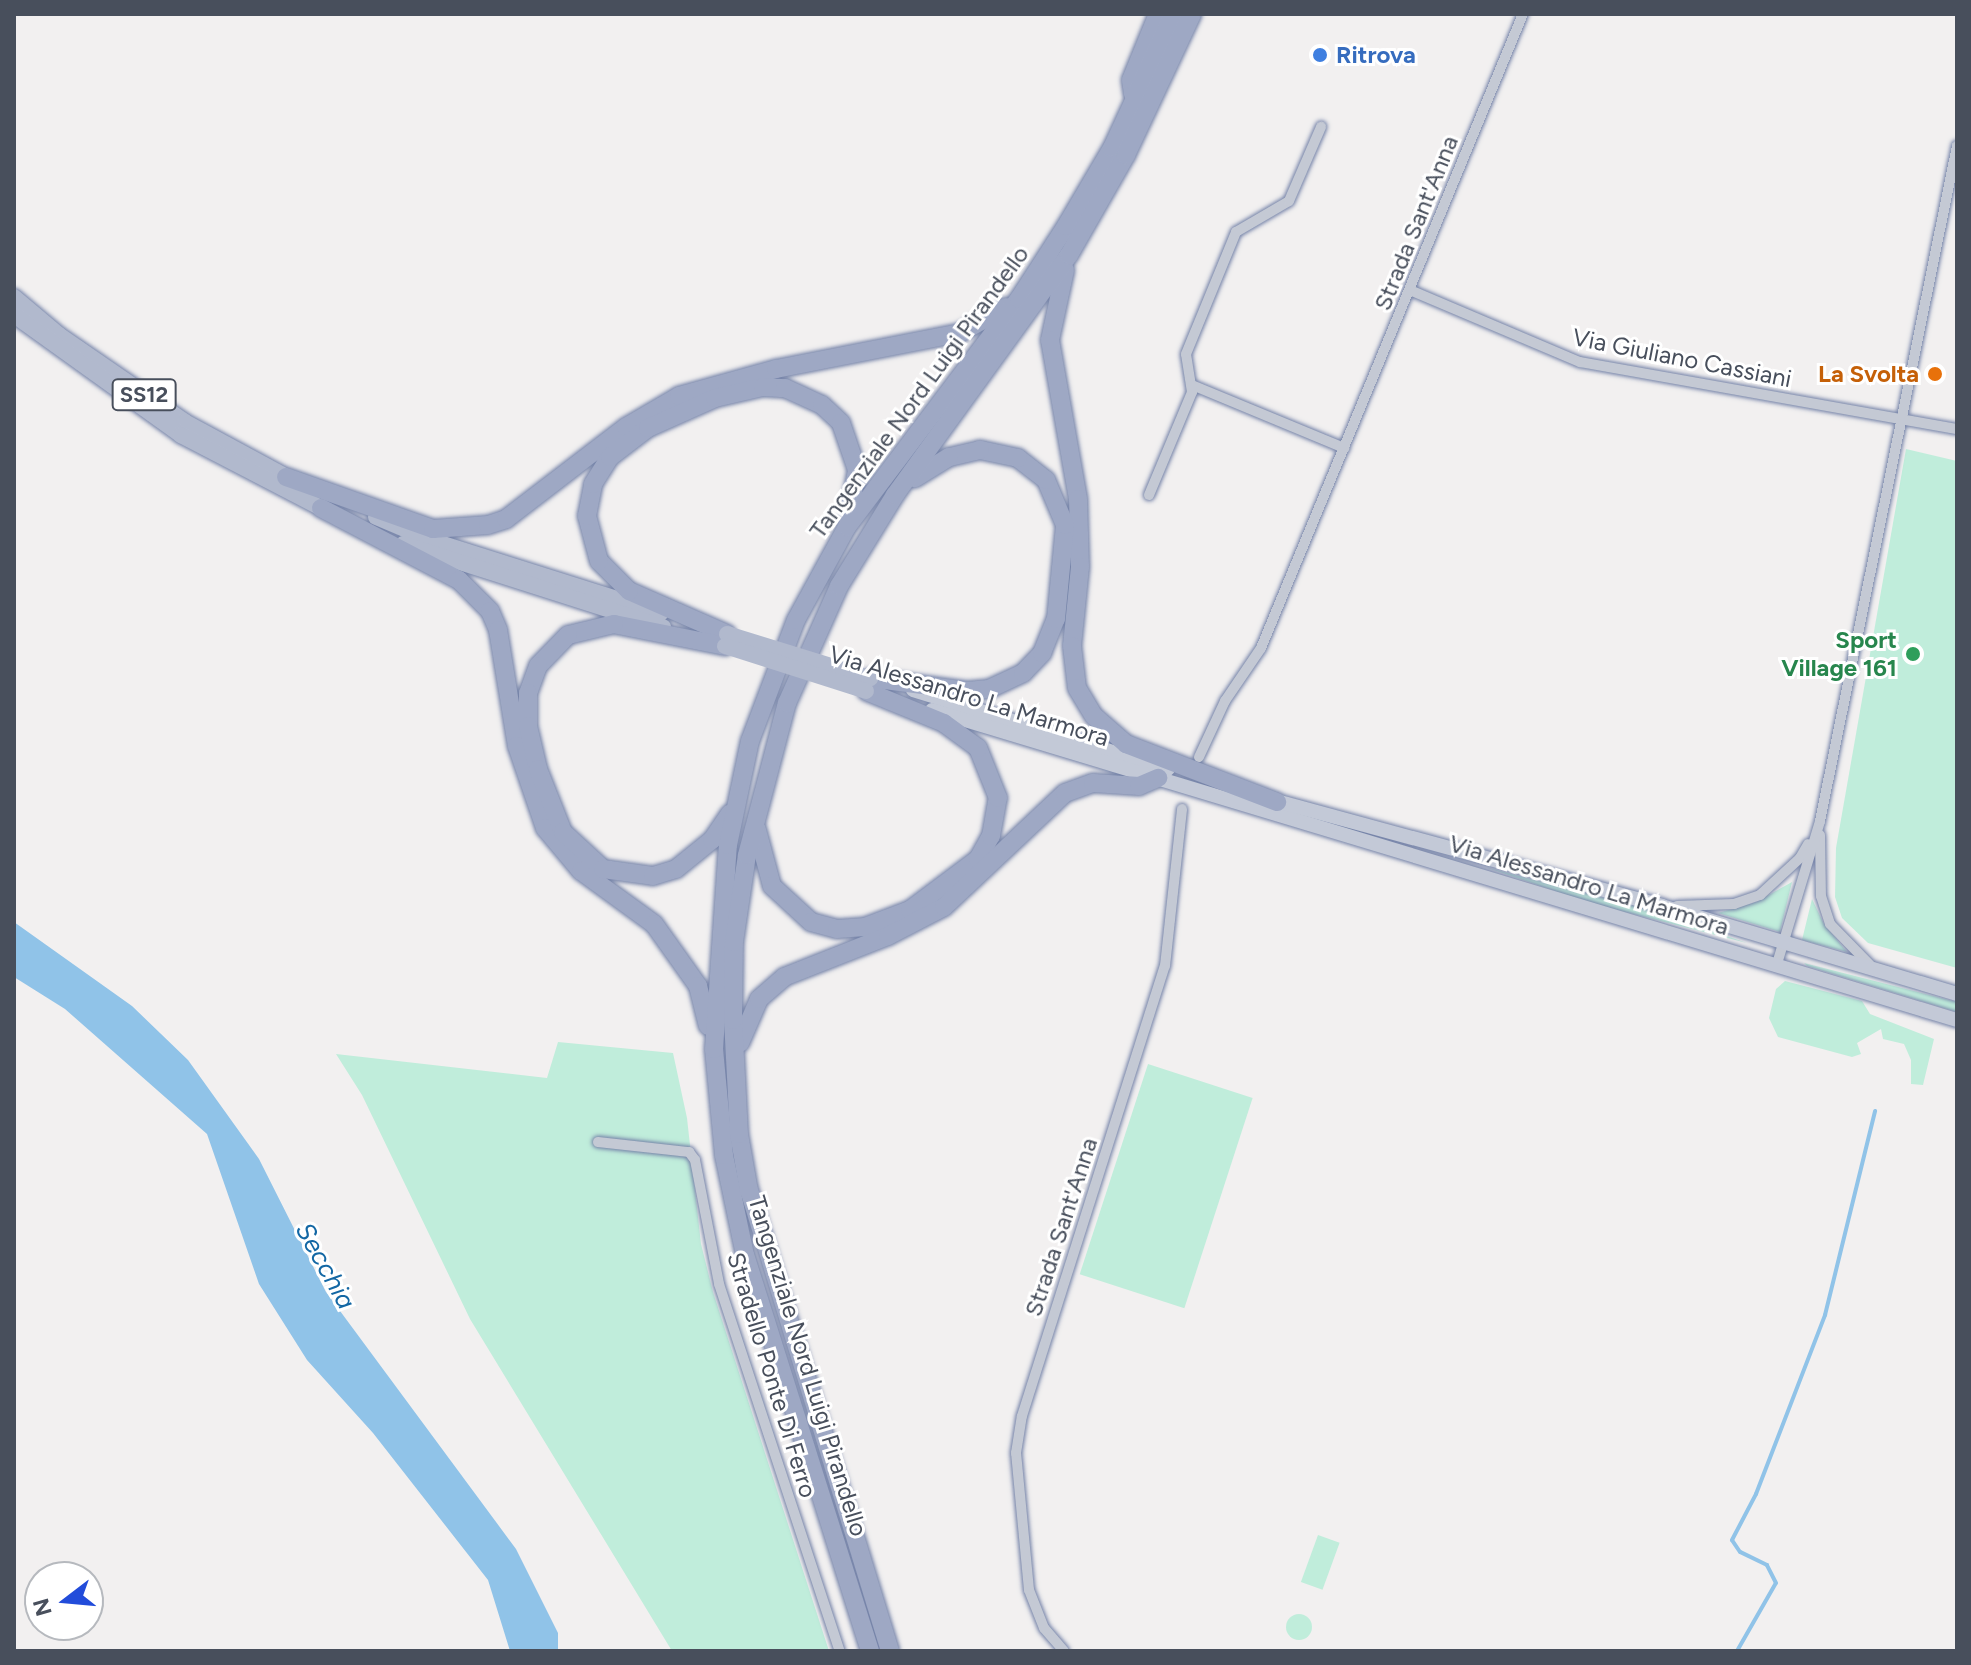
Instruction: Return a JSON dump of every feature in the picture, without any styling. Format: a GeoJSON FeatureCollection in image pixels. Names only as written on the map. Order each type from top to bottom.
{"type":"FeatureCollection","features":[{"type":"Feature","properties":{"kind":"highway"},"geometry":{"type":"LineString","coordinates":[[1134,101],[1131,80],[1158,14]]}},
{"type":"Feature","properties":{"kind":"highway","name":"Tangenziale Nord Luigi Pirandello"},"geometry":{"type":"LineString","coordinates":[[870,1651],[745,1255],[724,1155],[724,1068],[718,940],[736,804],[771,682],[796,620],[847,527],[1019,299],[1112,148],[1174,14]]}},
{"type":"Feature","properties":{"kind":"highway","name":"Tangenziale Nord Luigi Pirandello"},"geometry":{"type":"LineString","coordinates":[[890,1651],[765,1253],[724,1068],[734,942],[755,816],[782,717],[817,628],[895,495],[1069,255],[1126,155],[1192,14]]}},
{"type":"Feature","properties":{"kind":"highway"},"geometry":{"type":"LineString","coordinates":[[1069,255],[1050,340],[1078,499],[1080,567],[1072,646],[1077,688],[1094,716],[1126,744],[1277,802]]}},
{"type":"Feature","properties":{"kind":"highway"},"geometry":{"type":"LineString","coordinates":[[286,477],[433,529],[488,525],[506,519],[626,427],[679,396],[776,369],[960,333],[1019,299]]}},
{"type":"Feature","properties":{"kind":"highway"},"geometry":{"type":"LineString","coordinates":[[726,640],[629,591],[599,561],[587,516],[593,484],[610,457],[648,428],[715,398],[763,387],[803,393],[841,423],[852,446],[857,470],[847,527]]}},
{"type":"Feature","properties":{"kind":"highway"},"geometry":{"type":"LineString","coordinates":[[868,684],[967,691],[989,689],[1023,673],[1042,653],[1056,619],[1063,570],[1065,525],[1055,494],[1018,458],[997,451],[965,452],[922,471],[895,495]]}},
{"type":"Feature","properties":{"kind":"highway"},"geometry":{"type":"LineString","coordinates":[[321,508],[459,580],[490,611],[498,630],[517,746],[545,828],[581,871],[654,924],[689,973],[724,1068]]}},
{"type":"Feature","properties":{"kind":"highway"},"geometry":{"type":"LineString","coordinates":[[726,640],[614,624],[568,635],[538,666],[528,693],[528,726],[538,769],[563,832],[603,869],[653,876],[676,869],[712,840],[736,804]]}},
{"type":"Feature","properties":{"kind":"highway"},"geometry":{"type":"LineString","coordinates":[[755,816],[772,886],[811,922],[837,929],[865,927],[910,910],[978,859],[991,836],[998,798],[978,748],[944,723],[868,684]]}},
{"type":"Feature","properties":{"kind":"highway"},"geometry":{"type":"LineString","coordinates":[[724,1068],[759,999],[784,977],[888,936],[944,907],[1065,793],[1093,783],[1139,786],[1158,778]]}},
{"type":"Feature","properties":{"kind":"main road","name":"Via Alessandro La Marmora"},"geometry":{"type":"LineString","coordinates":[[14,297],[162,407],[286,477],[433,541],[726,640]]}},
{"type":"Feature","properties":{"kind":"main road","name":"Via Alessandro La Marmora"},"geometry":{"type":"LineString","coordinates":[[14,315],[181,435],[321,508],[431,554],[726,640],[1158,778],[1957,1020]]}},
{"type":"Feature","properties":{"kind":"main road","name":"Via Alessandro La Marmora"},"geometry":{"type":"LineString","coordinates":[[868,684],[1277,802],[1662,906],[1957,994]]}},
{"type":"Feature","properties":{"kind":"street","name":"Strada Sant'Anna"},"geometry":{"type":"LineString","coordinates":[[1199,757],[1225,701],[1261,648],[1523,14]]}},
{"type":"Feature","properties":{"kind":"street"},"geometry":{"type":"LineString","coordinates":[[1149,495],[1192,385],[1186,354],[1236,232],[1289,201],[1321,127]]}},
{"type":"Feature","properties":{"kind":"street"},"geometry":{"type":"LineString","coordinates":[[1776,967],[1820,821],[1957,146]]}},
{"type":"Feature","properties":{"kind":"street","name":"Via Giuliano Cassiani"},"geometry":{"type":"LineString","coordinates":[[1410,290],[1580,362],[1957,429]]}},
{"type":"Feature","properties":{"kind":"street"},"geometry":{"type":"LineString","coordinates":[[1192,385],[1344,448]]}},
{"type":"Feature","properties":{"kind":"street","name":"Strada Sant'Anna"},"geometry":{"type":"LineString","coordinates":[[1064,1651],[1044,1628],[1029,1590],[1016,1453],[1022,1416],[1165,966],[1182,809]]}},
{"type":"Feature","properties":{"kind":"street"},"geometry":{"type":"LineString","coordinates":[[1662,906],[1734,904],[1760,895],[1800,858],[1820,821]]}},
{"type":"Feature","properties":{"kind":"street"},"geometry":{"type":"LineString","coordinates":[[1820,821],[1825,911],[1841,939],[1875,969]]}},
{"type":"Feature","properties":{"kind":"street","name":"Stradello Ponte Di Ferro"},"geometry":{"type":"LineString","coordinates":[[598,1142],[689,1152],[695,1160],[719,1284],[840,1651]]}},
{"type":"Feature","properties":{"kind":"green space","name":"Sport Village 161"},"geometry":{"type":"Polygon","coordinates":[[[1906,449],[1957,461],[1957,968],[1868,943],[1842,918],[1835,897],[1836,848],[1906,449]]]}},
{"type":"Feature","properties":{"kind":"green space"},"geometry":{"type":"Polygon","coordinates":[[[1485,867],[1650,910],[1747,943],[1590,903],[1485,867]]]}},
{"type":"Feature","properties":{"kind":"green space"},"geometry":{"type":"Polygon","coordinates":[[[1792,882],[1780,932],[1718,913],[1756,902],[1792,882]]]}},
{"type":"Feature","properties":{"kind":"green space"},"geometry":{"type":"Polygon","coordinates":[[[1812,899],[1824,924],[1847,952],[1802,940],[1812,899]]]}},
{"type":"Feature","properties":{"kind":"green space"},"geometry":{"type":"Polygon","coordinates":[[[1804,963],[1957,1002],[1957,1012],[1807,966],[1804,963]]]}},
{"type":"Feature","properties":{"kind":"green space"},"geometry":{"type":"Polygon","coordinates":[[[1785,981],[1862,1001],[1870,1014],[1934,1039],[1923,1085],[1911,1084],[1911,1060],[1904,1044],[1883,1039],[1881,1029],[1857,1043],[1861,1054],[1852,1057],[1778,1037],[1769,1018],[1776,989],[1785,981]]]}},
{"type":"Feature","properties":{"kind":"green space"},"geometry":{"type":"Polygon","coordinates":[[[558,1042],[673,1053],[687,1118],[701,1244],[713,1292],[829,1651],[672,1651],[470,1319],[362,1095],[336,1054],[547,1078],[558,1042]]]}},
{"type":"Feature","properties":{"kind":"green space"},"geometry":{"type":"Polygon","coordinates":[[[1148,1064],[1253,1098],[1184,1308],[1080,1274],[1148,1064]]]}},
{"type":"Feature","properties":{"kind":"green space"},"geometry":{"type":"Polygon","coordinates":[[[1318,1535],[1340,1543],[1323,1590],[1301,1582],[1318,1535]]]}},
{"type":"Feature","properties":{"kind":"green space"},"geometry":{"type":"Polygon","coordinates":[[[1299,1614],[1308,1618],[1312,1627],[1308,1636],[1299,1640],[1290,1636],[1286,1627],[1290,1618],[1299,1614]]]}},
{"type":"Feature","properties":{"kind":"water"},"geometry":{"type":"Polygon","coordinates":[[[14,922],[132,1006],[188,1060],[259,1159],[326,1292],[516,1549],[558,1633],[558,1651],[510,1651],[488,1580],[373,1433],[307,1360],[259,1284],[207,1134],[65,1009],[14,977],[14,922]]]}},
{"type":"Feature","properties":{"kind":"waterway"},"geometry":{"type":"LineString","coordinates":[[1737,1651],[1776,1583],[1767,1565],[1740,1552],[1732,1540],[1756,1494],[1825,1315],[1875,1111]]}},
{"type":"Feature","properties":{"kind":"place","name":"Ritrova"},"geometry":{"type":"Point","coordinates":[1320,55]}},
{"type":"Feature","properties":{"kind":"place","name":"La Svolta"},"geometry":{"type":"Point","coordinates":[1935,374]}},
{"type":"Feature","properties":{"kind":"place","name":"Sport Village 161"},"geometry":{"type":"Point","coordinates":[1913,654]}},
{"type":"Feature","properties":{"kind":"water label","name":"Secchia"},"geometry":{"type":"Point","coordinates":[325,1266]}}]}
